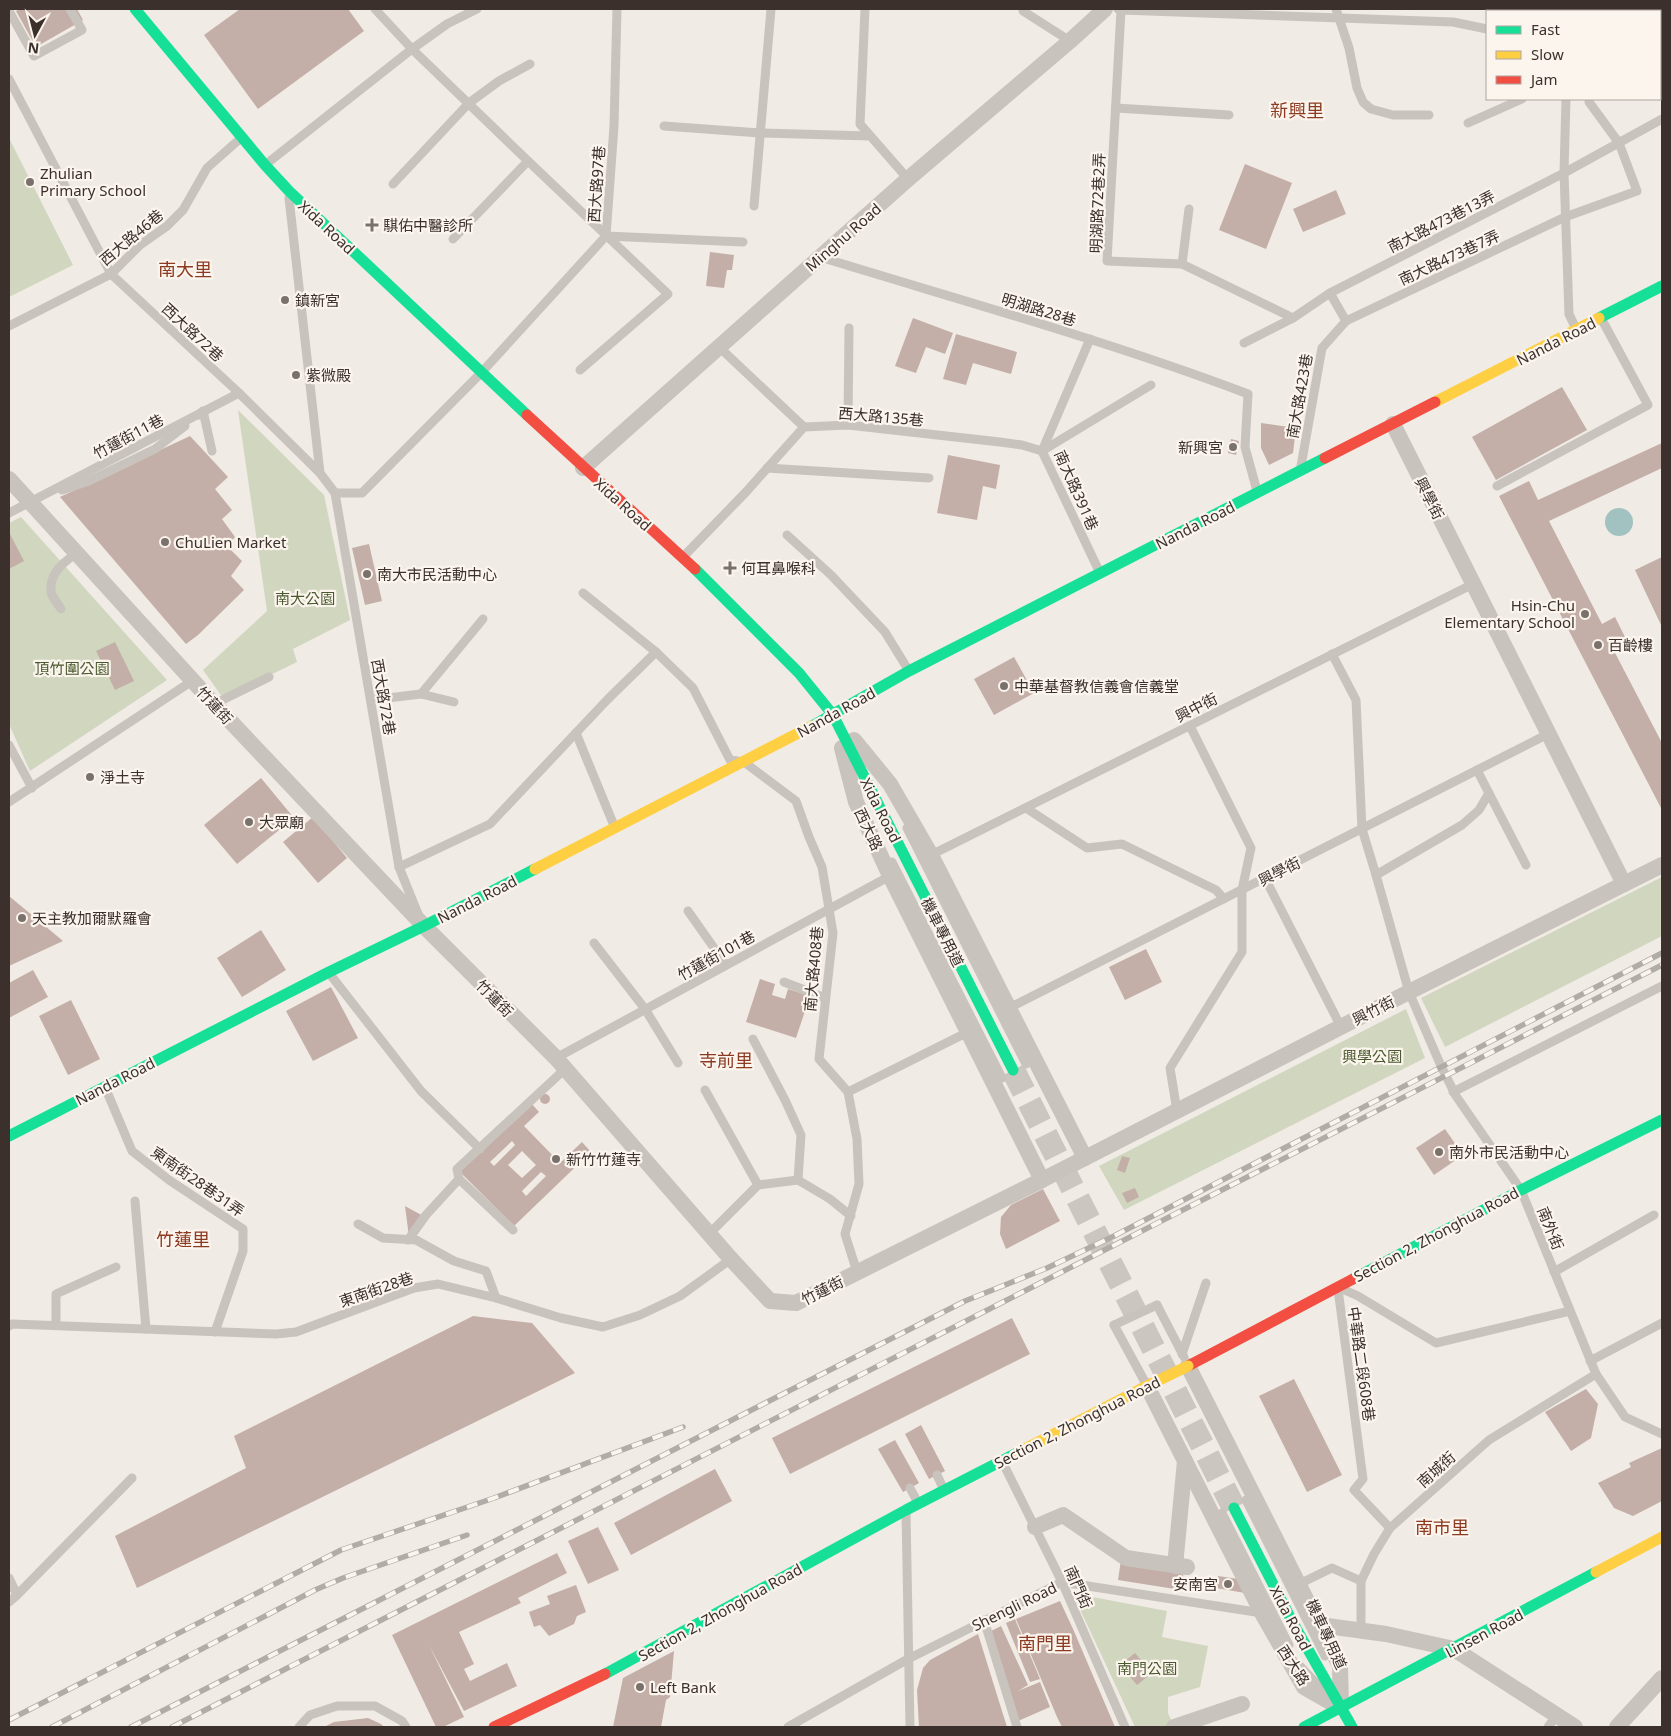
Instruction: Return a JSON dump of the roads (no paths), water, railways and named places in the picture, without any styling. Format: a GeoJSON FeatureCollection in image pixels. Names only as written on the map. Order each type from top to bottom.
{"type":"FeatureCollection","features":[{"type":"Feature","properties":{"kind":"street","name":"Xida Road"},"geometry":{"type":"LineString","coordinates":[[135,9],[288,191],[583,468],[683,557],[799,673],[833,715],[1013,1070]]}},
{"type":"Feature","properties":{"kind":"street","name":"Minghu Road"},"geometry":{"type":"LineString","coordinates":[[583,468],[908,179],[1070,41],[1104,9]]}},
{"type":"Feature","properties":{"kind":"street","name":"Nanda Road"},"geometry":{"type":"LineString","coordinates":[[9,1136],[616,828],[833,715],[909,671],[1662,286]]}},
{"type":"Feature","properties":{"kind":"street","name":"興學街"},"geometry":{"type":"LineString","coordinates":[[1393,424],[1624,884]]}},
{"type":"Feature","properties":{"kind":"street","name":"竹蓮街"},"geometry":{"type":"LineString","coordinates":[[9,479],[192,681],[424,926],[560,1063],[770,1301],[796,1303],[1086,1158]]}},
{"type":"Feature","properties":{"kind":"street"},"geometry":{"type":"LineString","coordinates":[[833,715],[890,784],[931,855],[1086,1158]]}},
{"type":"Feature","properties":{"kind":"street","name":"西大路"},"geometry":{"type":"LineString","coordinates":[[833,715],[856,802],[890,876],[1042,1180]]}},
{"type":"Feature","properties":{"kind":"street","name":"興竹街"},"geometry":{"type":"LineString","coordinates":[[1086,1158],[1662,865]]}},
{"type":"Feature","properties":{"kind":"street","name":"Section 2, Zhonghua Road"},"geometry":{"type":"LineString","coordinates":[[494,1727],[625,1664],[906,1510],[1147,1386],[1185,1360],[1662,1120]]}},
{"type":"Feature","properties":{"kind":"street"},"geometry":{"type":"LineString","coordinates":[[1185,1360],[1340,1666],[1341,1708]]}},
{"type":"Feature","properties":{"kind":"street","name":"西大路"},"geometry":{"type":"LineString","coordinates":[[1147,1386],[1262,1613],[1304,1686],[1341,1708]]}},
{"type":"Feature","properties":{"kind":"street"},"geometry":{"type":"LineString","coordinates":[[1035,1527],[1063,1515],[1126,1558],[1181,1566],[1185,1461]]}},
{"type":"Feature","properties":{"kind":"street","name":"Xida Road"},"geometry":{"type":"LineString","coordinates":[[1234,1508],[1293,1623],[1352,1727]]}},
{"type":"Feature","properties":{"kind":"street","name":"Linsen Road"},"geometry":{"type":"LineString","coordinates":[[1304,1727],[1662,1537]]}},
{"type":"Feature","properties":{"kind":"street"},"geometry":{"type":"LineString","coordinates":[[1320,1625],[1386,1634],[1454,1649],[1553,1721],[1575,1727]]}},
{"type":"Feature","properties":{"kind":"street"},"geometry":{"type":"LineString","coordinates":[[1617,1727],[1662,1678]]}},
{"type":"Feature","properties":{"kind":"street"},"geometry":{"type":"LineString","coordinates":[[1174,1727],[1242,1704]]}},
{"type":"Feature","properties":{"kind":"street"},"geometry":{"type":"LineString","coordinates":[[519,1727],[525,1711]]}},
{"type":"Feature","properties":{"kind":"lane"},"geometry":{"type":"LineString","coordinates":[[9,11],[34,56],[82,30],[70,9]]}},
{"type":"Feature","properties":{"kind":"lane"},"geometry":{"type":"LineString","coordinates":[[375,9],[468,103],[668,294],[580,370]]}},
{"type":"Feature","properties":{"kind":"lane"},"geometry":{"type":"LineString","coordinates":[[265,165],[412,48],[447,24],[477,9]]}},
{"type":"Feature","properties":{"kind":"lane","name":"西大路97巷"},"geometry":{"type":"LineString","coordinates":[[335,492],[362,493],[481,373],[606,236],[614,126],[617,9]]}},
{"type":"Feature","properties":{"kind":"lane"},"geometry":{"type":"LineString","coordinates":[[754,206],[771,9]]}},
{"type":"Feature","properties":{"kind":"lane"},"geometry":{"type":"LineString","coordinates":[[865,9],[860,124],[908,179]]}},
{"type":"Feature","properties":{"kind":"lane"},"geometry":{"type":"LineString","coordinates":[[1120,10],[1338,13],[1453,22],[1486,29]]}},
{"type":"Feature","properties":{"kind":"lane","name":"明湖路72巷2弄"},"geometry":{"type":"LineString","coordinates":[[1120,10],[1107,261],[1182,264]]}},
{"type":"Feature","properties":{"kind":"lane"},"geometry":{"type":"LineString","coordinates":[[1023,11],[1070,41]]}},
{"type":"Feature","properties":{"kind":"lane"},"geometry":{"type":"LineString","coordinates":[[1338,13],[1349,48],[1357,88],[1363,102],[1371,109],[1393,114],[1429,115]]}},
{"type":"Feature","properties":{"kind":"lane"},"geometry":{"type":"LineString","coordinates":[[393,184],[468,103],[499,81],[530,64]]}},
{"type":"Feature","properties":{"kind":"lane","name":"西大路72巷"},"geometry":{"type":"LineString","coordinates":[[9,79],[111,274],[238,393],[320,473],[335,492],[399,867],[424,926]]}},
{"type":"Feature","properties":{"kind":"lane"},"geometry":{"type":"LineString","coordinates":[[1468,123],[1520,100]]}},
{"type":"Feature","properties":{"kind":"lane"},"geometry":{"type":"LineString","coordinates":[[1566,100],[1564,173],[1569,314],[1577,330]]}},
{"type":"Feature","properties":{"kind":"lane"},"geometry":{"type":"LineString","coordinates":[[1589,100],[1619,143]]}},
{"type":"Feature","properties":{"kind":"lane"},"geometry":{"type":"LineString","coordinates":[[1116,108],[1229,116]]}},
{"type":"Feature","properties":{"kind":"lane","name":"南大路473巷13弄"},"geometry":{"type":"LineString","coordinates":[[1330,293],[1564,173],[1662,119]]}},
{"type":"Feature","properties":{"kind":"lane"},"geometry":{"type":"LineString","coordinates":[[664,126],[760,134],[870,136]]}},
{"type":"Feature","properties":{"kind":"lane","name":"西大路46巷"},"geometry":{"type":"LineString","coordinates":[[9,326],[111,274],[140,245],[167,226],[183,210],[207,168],[242,137]]}},
{"type":"Feature","properties":{"kind":"lane","name":"南大路473巷7弄"},"geometry":{"type":"LineString","coordinates":[[1346,321],[1565,217],[1636,191],[1619,143]]}},
{"type":"Feature","properties":{"kind":"lane"},"geometry":{"type":"LineString","coordinates":[[453,239],[528,161]]}},
{"type":"Feature","properties":{"kind":"lane"},"geometry":{"type":"LineString","coordinates":[[288,191],[320,473]]}},
{"type":"Feature","properties":{"kind":"lane"},"geometry":{"type":"LineString","coordinates":[[1189,209],[1182,264],[1293,318]]}},
{"type":"Feature","properties":{"kind":"lane"},"geometry":{"type":"LineString","coordinates":[[606,236],[743,242]]}},
{"type":"Feature","properties":{"kind":"lane","name":"明湖路28巷"},"geometry":{"type":"LineString","coordinates":[[820,257],[1090,339],[1177,367],[1248,394],[1245,447],[1258,493]]}},
{"type":"Feature","properties":{"kind":"lane"},"geometry":{"type":"LineString","coordinates":[[1244,343],[1293,318],[1330,293],[1346,321]]}},
{"type":"Feature","properties":{"kind":"lane"},"geometry":{"type":"LineString","coordinates":[[1497,486],[1648,405],[1601,318]]}},
{"type":"Feature","properties":{"kind":"lane","name":"南大路423巷"},"geometry":{"type":"LineString","coordinates":[[1300,471],[1322,348],[1346,321]]}},
{"type":"Feature","properties":{"kind":"lane"},"geometry":{"type":"LineString","coordinates":[[848,425],[849,328]]}},
{"type":"Feature","properties":{"kind":"lane"},"geometry":{"type":"LineString","coordinates":[[1042,451],[1090,339]]}},
{"type":"Feature","properties":{"kind":"lane"},"geometry":{"type":"LineString","coordinates":[[683,557],[804,427],[719,347]]}},
{"type":"Feature","properties":{"kind":"lane","name":"南大路391巷"},"geometry":{"type":"LineString","coordinates":[[1100,574],[1042,451],[1151,385]]}},
{"type":"Feature","properties":{"kind":"lane","name":"竹蓮街11巷"},"geometry":{"type":"LineString","coordinates":[[9,513],[238,393]]}},
{"type":"Feature","properties":{"kind":"lane"},"geometry":{"type":"LineString","coordinates":[[203,412],[212,451]]}},
{"type":"Feature","properties":{"kind":"lane","name":"西大路135巷"},"geometry":{"type":"LineString","coordinates":[[804,427],[848,425],[1000,442],[1022,445],[1042,451]]}},
{"type":"Feature","properties":{"kind":"lane"},"geometry":{"type":"LineString","coordinates":[[767,468],[929,478]]}},
{"type":"Feature","properties":{"kind":"lane"},"geometry":{"type":"LineString","coordinates":[[787,535],[831,574],[885,632],[909,671]]}},
{"type":"Feature","properties":{"kind":"lane"},"geometry":{"type":"LineString","coordinates":[[61,609],[51,592],[53,576],[66,560],[76,554]]}},
{"type":"Feature","properties":{"kind":"lane","name":"興中街"},"geometry":{"type":"LineString","coordinates":[[931,855],[1473,584]]}},
{"type":"Feature","properties":{"kind":"lane"},"geometry":{"type":"LineString","coordinates":[[399,867],[490,824],[656,652],[583,593]]}},
{"type":"Feature","properties":{"kind":"lane"},"geometry":{"type":"LineString","coordinates":[[421,694],[483,619]]}},
{"type":"Feature","properties":{"kind":"lane","name":"南大路408巷"},"geometry":{"type":"LineString","coordinates":[[656,652],[693,688],[730,760],[744,762],[796,801],[822,867],[832,933],[819,1059],[848,1092]]}},
{"type":"Feature","properties":{"kind":"lane","name":"南外街"},"geometry":{"type":"LineString","coordinates":[[1332,654],[1356,700],[1362,829],[1410,992],[1453,1092],[1521,1190],[1596,1374],[1625,1417],[1662,1434]]}},
{"type":"Feature","properties":{"kind":"lane"},"geometry":{"type":"LineString","coordinates":[[214,704],[268,677]]}},
{"type":"Feature","properties":{"kind":"lane"},"geometry":{"type":"LineString","coordinates":[[9,802],[192,681]]}},
{"type":"Feature","properties":{"kind":"lane"},"geometry":{"type":"LineString","coordinates":[[371,700],[421,694],[454,702]]}},
{"type":"Feature","properties":{"kind":"lane"},"geometry":{"type":"LineString","coordinates":[[1177,1111],[1170,1068],[1242,952],[1242,890],[1251,848],[1190,726]]}},
{"type":"Feature","properties":{"kind":"lane"},"geometry":{"type":"LineString","coordinates":[[576,733],[616,828]]}},
{"type":"Feature","properties":{"kind":"lane","name":"興學街"},"geometry":{"type":"LineString","coordinates":[[1010,1008],[1548,734]]}},
{"type":"Feature","properties":{"kind":"lane"},"geometry":{"type":"LineString","coordinates":[[9,745],[32,788]]}},
{"type":"Feature","properties":{"kind":"lane"},"geometry":{"type":"LineString","coordinates":[[1478,770],[1526,865]]}},
{"type":"Feature","properties":{"kind":"lane","name":"機車專用道"},"geometry":{"type":"LineString","coordinates":[[890,784],[896,808],[1026,1064]]}},
{"type":"Feature","properties":{"kind":"lane"},"geometry":{"type":"LineString","coordinates":[[1376,875],[1462,825],[1479,810],[1489,793]]}},
{"type":"Feature","properties":{"kind":"lane","name":"機車專用道"},"geometry":{"type":"LineString","coordinates":[[856,802],[870,818],[1002,1078]]}},
{"type":"Feature","properties":{"kind":"lane"},"geometry":{"type":"LineString","coordinates":[[1026,808],[1087,848],[1122,844],[1216,890],[1224,899]]}},
{"type":"Feature","properties":{"kind":"lane","name":"竹蓮街101巷"},"geometry":{"type":"LineString","coordinates":[[459,1179],[457,1169],[480,1149],[560,1063],[645,1009],[890,876]]}},
{"type":"Feature","properties":{"kind":"lane"},"geometry":{"type":"LineString","coordinates":[[1265,878],[1341,1027]]}},
{"type":"Feature","properties":{"kind":"lane"},"geometry":{"type":"LineString","coordinates":[[688,911],[726,965]]}},
{"type":"Feature","properties":{"kind":"lane"},"geometry":{"type":"LineString","coordinates":[[594,943],[645,1009],[678,1063]]}},
{"type":"Feature","properties":{"kind":"lane"},"geometry":{"type":"LineString","coordinates":[[329,972],[421,1091],[480,1149]]}},
{"type":"Feature","properties":{"kind":"lane"},"geometry":{"type":"LineString","coordinates":[[784,982],[825,998]]}},
{"type":"Feature","properties":{"kind":"lane"},"geometry":{"type":"LineString","coordinates":[[1453,1092],[1662,986]]}},
{"type":"Feature","properties":{"kind":"lane"},"geometry":{"type":"LineString","coordinates":[[857,1272],[845,1234],[859,1184],[857,1139],[848,1092],[968,1032]]}},
{"type":"Feature","properties":{"kind":"lane"},"geometry":{"type":"LineString","coordinates":[[753,1039],[801,1135],[798,1180]]}},
{"type":"Feature","properties":{"kind":"lane","name":"東南街28巷31弄"},"geometry":{"type":"LineString","coordinates":[[105,1087],[132,1151],[169,1180],[243,1229],[243,1252],[215,1332]]}},
{"type":"Feature","properties":{"kind":"lane"},"geometry":{"type":"LineString","coordinates":[[705,1090],[758,1185]]}},
{"type":"Feature","properties":{"kind":"lane"},"geometry":{"type":"LineString","coordinates":[[408,1240],[426,1215],[459,1179],[513,1230]]}},
{"type":"Feature","properties":{"kind":"lane"},"geometry":{"type":"LineString","coordinates":[[710,1233],[758,1185],[798,1180],[830,1199],[851,1216]]}},
{"type":"Feature","properties":{"kind":"lane"},"geometry":{"type":"LineString","coordinates":[[135,1201],[146,1329]]}},
{"type":"Feature","properties":{"kind":"lane"},"geometry":{"type":"LineString","coordinates":[[1554,1272],[1654,1215]]}},
{"type":"Feature","properties":{"kind":"lane"},"geometry":{"type":"LineString","coordinates":[[358,1224],[383,1238],[416,1240],[454,1261],[486,1271],[496,1298]]}},
{"type":"Feature","properties":{"kind":"lane","name":"東南街28巷"},"geometry":{"type":"LineString","coordinates":[[9,1326],[12,1324],[56,1325],[276,1334],[296,1332],[414,1288],[438,1284],[496,1298],[561,1318],[603,1327],[640,1316],[680,1296],[731,1259]]}},
{"type":"Feature","properties":{"kind":"lane"},"geometry":{"type":"LineString","coordinates":[[56,1325],[56,1294],[116,1266]]}},
{"type":"Feature","properties":{"kind":"lane"},"geometry":{"type":"LineString","coordinates":[[1185,1360],[1206,1283]]}},
{"type":"Feature","properties":{"kind":"lane","name":"中華路二段608巷"},"geometry":{"type":"LineString","coordinates":[[1390,1528],[1354,1490],[1363,1479],[1337,1287],[1358,1296],[1436,1343],[1570,1311]]}},
{"type":"Feature","properties":{"kind":"lane","name":"西大路"},"geometry":{"type":"LineString","coordinates":[[1147,1386],[1114,1325],[1157,1305],[1185,1360]]}},
{"type":"Feature","properties":{"kind":"lane"},"geometry":{"type":"LineString","coordinates":[[1590,1361],[1662,1323]]}},
{"type":"Feature","properties":{"kind":"lane","name":"南城街"},"geometry":{"type":"LineString","coordinates":[[1360,1631],[1361,1581],[1374,1554],[1390,1528],[1489,1440],[1596,1374]]}},
{"type":"Feature","properties":{"kind":"lane","name":"南門街"},"geometry":{"type":"LineString","coordinates":[[1002,1460],[1062,1582],[1125,1727]]}},
{"type":"Feature","properties":{"kind":"lane"},"geometry":{"type":"LineString","coordinates":[[937,1475],[944,1490]]}},
{"type":"Feature","properties":{"kind":"lane"},"geometry":{"type":"LineString","coordinates":[[9,1602],[132,1478]]}},
{"type":"Feature","properties":{"kind":"lane"},"geometry":{"type":"LineString","coordinates":[[910,1488],[918,1504]]}},
{"type":"Feature","properties":{"kind":"lane","name":"機車專用道"},"geometry":{"type":"LineString","coordinates":[[1246,1500],[1326,1659],[1341,1708]]}},
{"type":"Feature","properties":{"kind":"lane"},"geometry":{"type":"LineString","coordinates":[[906,1510],[910,1727]]}},
{"type":"Feature","properties":{"kind":"lane","name":"機車專用道"},"geometry":{"type":"LineString","coordinates":[[1222,1513],[1301,1669],[1341,1708]]}},
{"type":"Feature","properties":{"kind":"lane"},"geometry":{"type":"LineString","coordinates":[[1299,1584],[1332,1568],[1361,1581]]}},
{"type":"Feature","properties":{"kind":"lane"},"geometry":{"type":"LineString","coordinates":[[9,1578],[17,1595]]}},
{"type":"Feature","properties":{"kind":"lane","name":"Shengli Road"},"geometry":{"type":"LineString","coordinates":[[788,1727],[908,1659],[1062,1582],[1262,1613]]}},
{"type":"Feature","properties":{"kind":"lane"},"geometry":{"type":"LineString","coordinates":[[984,1620],[1017,1727]]}},
{"type":"Feature","properties":{"kind":"lane"},"geometry":{"type":"LineString","coordinates":[[299,1727],[310,1715],[337,1706],[375,1706],[402,1721],[406,1727]]}},
{"type":"Feature","properties":{"kind":"water"},"geometry":{"type":"Polygon","coordinates":[[[1619,508],[1629,512],[1633,522],[1629,532],[1619,536],[1609,532],[1605,522],[1609,512],[1619,508]]]}},
{"type":"Feature","properties":{"kind":"tunnel"},"geometry":{"type":"LineString","coordinates":[[1013,1070],[1234,1508]]}},
{"type":"Feature","properties":{"kind":"railway"},"geometry":{"type":"LineString","coordinates":[[131,1727],[965,1301],[1047,1268],[1114,1236],[1662,953]]}},
{"type":"Feature","properties":{"kind":"railway"},"geometry":{"type":"LineString","coordinates":[[172,1727],[1662,965]]}},
{"type":"Feature","properties":{"kind":"railway"},"geometry":{"type":"LineString","coordinates":[[9,1720],[341,1550],[494,1498],[683,1427]]}},
{"type":"Feature","properties":{"kind":"railway"},"geometry":{"type":"LineString","coordinates":[[52,1727],[315,1590],[343,1578],[467,1535]]}},
{"type":"Feature","properties":{"kind":"place","name":"Zhulian Primary School"},"geometry":{"type":"Point","coordinates":[30,182]}},
{"type":"Feature","properties":{"kind":"place","name":"騏佑中醫診所"},"geometry":{"type":"Point","coordinates":[372,225]}},
{"type":"Feature","properties":{"kind":"place","name":"鎮新宮"},"geometry":{"type":"Point","coordinates":[285,300]}},
{"type":"Feature","properties":{"kind":"place","name":"紫微殿"},"geometry":{"type":"Point","coordinates":[296,375]}},
{"type":"Feature","properties":{"kind":"place","name":"新興宮"},"geometry":{"type":"Point","coordinates":[1233,447]}},
{"type":"Feature","properties":{"kind":"place","name":"ChuLien Market"},"geometry":{"type":"Point","coordinates":[165,542]}},
{"type":"Feature","properties":{"kind":"place","name":"何耳鼻喉科"},"geometry":{"type":"Point","coordinates":[730,568]}},
{"type":"Feature","properties":{"kind":"place","name":"南大市民活動中心"},"geometry":{"type":"Point","coordinates":[367,574]}},
{"type":"Feature","properties":{"kind":"place","name":"Hsin-Chu Elementary School"},"geometry":{"type":"Point","coordinates":[1585,614]}},
{"type":"Feature","properties":{"kind":"place","name":"百齡樓"},"geometry":{"type":"Point","coordinates":[1598,645]}},
{"type":"Feature","properties":{"kind":"place","name":"中華基督教信義會信義堂"},"geometry":{"type":"Point","coordinates":[1004,686]}},
{"type":"Feature","properties":{"kind":"place","name":"淨土寺"},"geometry":{"type":"Point","coordinates":[90,777]}},
{"type":"Feature","properties":{"kind":"place","name":"大眾廟"},"geometry":{"type":"Point","coordinates":[249,822]}},
{"type":"Feature","properties":{"kind":"place","name":"天主教加爾默羅會"},"geometry":{"type":"Point","coordinates":[22,918]}},
{"type":"Feature","properties":{"kind":"place","name":"南外市民活動中心"},"geometry":{"type":"Point","coordinates":[1439,1152]}},
{"type":"Feature","properties":{"kind":"place","name":"新竹竹蓮寺"},"geometry":{"type":"Point","coordinates":[556,1159]}},
{"type":"Feature","properties":{"kind":"place","name":"安南宮"},"geometry":{"type":"Point","coordinates":[1228,1584]}},
{"type":"Feature","properties":{"kind":"place","name":"Left Bank"},"geometry":{"type":"Point","coordinates":[640,1687]}},
{"type":"Feature","properties":{"kind":"district","name":"新興里"},"geometry":{"type":"Point","coordinates":[1297,110]}},
{"type":"Feature","properties":{"kind":"district","name":"南大里"},"geometry":{"type":"Point","coordinates":[185,269]}},
{"type":"Feature","properties":{"kind":"district","name":"寺前里"},"geometry":{"type":"Point","coordinates":[726,1060]}},
{"type":"Feature","properties":{"kind":"district","name":"竹蓮里"},"geometry":{"type":"Point","coordinates":[183,1239]}},
{"type":"Feature","properties":{"kind":"district","name":"南市里"},"geometry":{"type":"Point","coordinates":[1442,1527]}},
{"type":"Feature","properties":{"kind":"district","name":"南門里"},"geometry":{"type":"Point","coordinates":[1045,1643]}},
{"type":"Feature","properties":{"kind":"park label","name":"南大公園"},"geometry":{"type":"Point","coordinates":[305,598]}},
{"type":"Feature","properties":{"kind":"park label","name":"頂竹圍公園"},"geometry":{"type":"Point","coordinates":[72,668]}},
{"type":"Feature","properties":{"kind":"park label","name":"興學公園"},"geometry":{"type":"Point","coordinates":[1372,1056]}},
{"type":"Feature","properties":{"kind":"park label","name":"南門公園"},"geometry":{"type":"Point","coordinates":[1147,1668]}}]}
